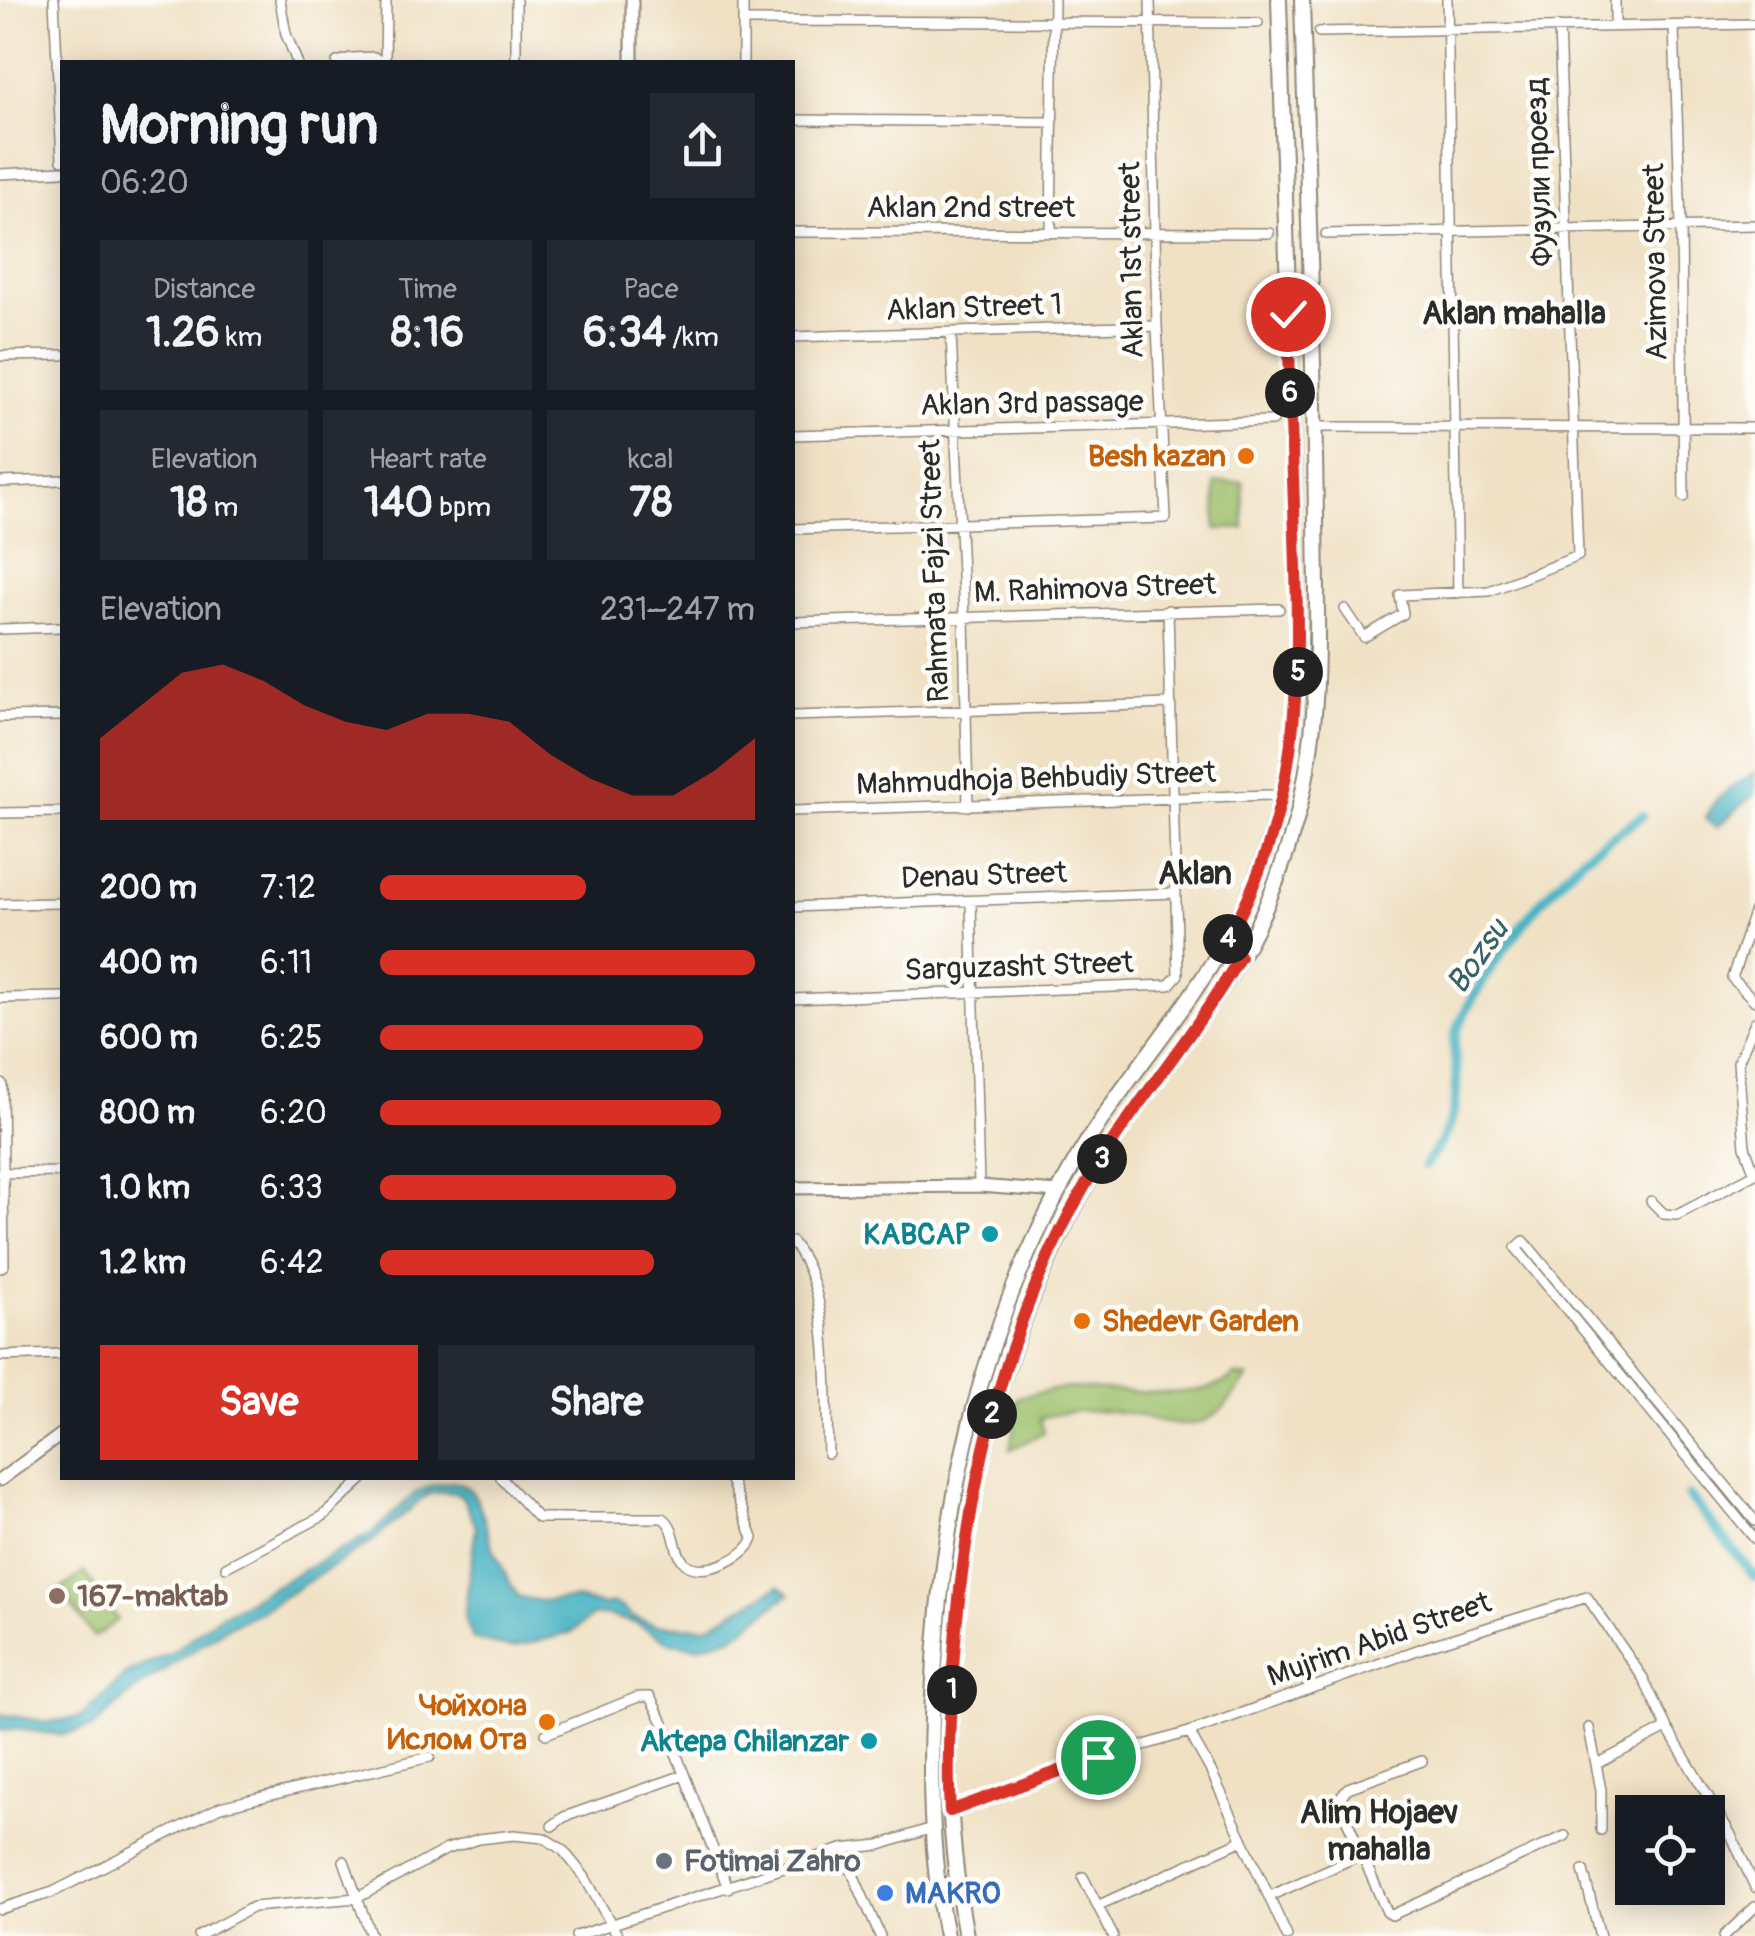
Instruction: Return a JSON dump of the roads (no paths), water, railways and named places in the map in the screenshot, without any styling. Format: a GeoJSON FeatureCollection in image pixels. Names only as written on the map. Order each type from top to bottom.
{"type":"FeatureCollection","features":[{"type":"Feature","properties":{"kind":"main road"},"geometry":{"type":"LineString","coordinates":[[946,1936],[932,1828],[931,1734],[948,1526],[976,1391],[1015,1280],[1058,1192],[1112,1104],[1223,948],[1246,904],[1282,798],[1295,721],[1298,648],[1279,0]]}},
{"type":"Feature","properties":{"kind":"main road"},"geometry":{"type":"LineString","coordinates":[[966,1936],[950,1811],[956,1615],[970,1510],[997,1396],[1027,1306],[1081,1194],[1133,1111],[1210,1006],[1258,924],[1284,859],[1302,795],[1316,710],[1315,427],[1302,0]]}},
{"type":"Feature","properties":{"kind":"main road"},"geometry":{"type":"LineString","coordinates":[[1266,852],[1272,863],[1284,859]]}},
{"type":"Feature","properties":{"kind":"main road"},"geometry":{"type":"LineString","coordinates":[[1223,948],[1234,947],[1240,957]]}},
{"type":"Feature","properties":{"kind":"main road"},"geometry":{"type":"LineString","coordinates":[[976,1391],[984,1401],[997,1396]]}},
{"type":"Feature","properties":{"kind":"main road"},"geometry":{"type":"LineString","coordinates":[[938,1614],[947,1610],[956,1615]]}},
{"type":"Feature","properties":{"kind":"street"},"geometry":{"type":"LineString","coordinates":[[54,0],[60,120]]}},
{"type":"Feature","properties":{"kind":"street"},"geometry":{"type":"LineString","coordinates":[[280,0],[295,60]]}},
{"type":"Feature","properties":{"kind":"street"},"geometry":{"type":"LineString","coordinates":[[383,60],[386,0]]}},
{"type":"Feature","properties":{"kind":"street"},"geometry":{"type":"LineString","coordinates":[[516,0],[516,60]]}},
{"type":"Feature","properties":{"kind":"street"},"geometry":{"type":"LineString","coordinates":[[632,0],[632,60]]}},
{"type":"Feature","properties":{"kind":"street"},"geometry":{"type":"LineString","coordinates":[[743,0],[743,60]]}},
{"type":"Feature","properties":{"kind":"street"},"geometry":{"type":"LineString","coordinates":[[1051,232],[1054,0]]}},
{"type":"Feature","properties":{"kind":"street","name":"Aklan 1st street"},"geometry":{"type":"LineString","coordinates":[[960,525],[1166,518],[1160,425],[1150,0]]}},
{"type":"Feature","properties":{"kind":"street"},"geometry":{"type":"LineString","coordinates":[[1345,609],[1364,637],[1403,614],[1400,595],[1458,593],[1447,0]]}},
{"type":"Feature","properties":{"kind":"street"},"geometry":{"type":"LineString","coordinates":[[1615,0],[1615,26]]}},
{"type":"Feature","properties":{"kind":"street"},"geometry":{"type":"LineString","coordinates":[[743,20],[1258,23]]}},
{"type":"Feature","properties":{"kind":"street"},"geometry":{"type":"LineString","coordinates":[[1319,32],[1755,24]]}},
{"type":"Feature","properties":{"kind":"street","name":"Azimova Street"},"geometry":{"type":"LineString","coordinates":[[1674,26],[1684,497]]}},
{"type":"Feature","properties":{"kind":"street","name":"Фузули проезд"},"geometry":{"type":"LineString","coordinates":[[1458,593],[1489,590],[1578,556],[1560,27]]}},
{"type":"Feature","properties":{"kind":"street"},"geometry":{"type":"LineString","coordinates":[[349,60],[374,56],[380,60]]}},
{"type":"Feature","properties":{"kind":"street"},"geometry":{"type":"LineString","coordinates":[[795,120],[1052,122]]}},
{"type":"Feature","properties":{"kind":"street"},"geometry":{"type":"LineString","coordinates":[[0,174],[60,171]]}},
{"type":"Feature","properties":{"kind":"street"},"geometry":{"type":"LineString","coordinates":[[1326,234],[1755,225]]}},
{"type":"Feature","properties":{"kind":"street","name":"Аklаn 2nd street"},"geometry":{"type":"LineString","coordinates":[[795,232],[1268,233]]}},
{"type":"Feature","properties":{"kind":"street","name":"Аklаn Street 1"},"geometry":{"type":"LineString","coordinates":[[795,337],[1158,326]]}},
{"type":"Feature","properties":{"kind":"street","name":"Rahmata Fajzi Street"},"geometry":{"type":"LineString","coordinates":[[951,334],[968,806]]}},
{"type":"Feature","properties":{"kind":"street"},"geometry":{"type":"LineString","coordinates":[[0,356],[60,355]]}},
{"type":"Feature","properties":{"kind":"street","name":"Аklаn 3rd passage"},"geometry":{"type":"LineString","coordinates":[[795,435],[1273,421]]}},
{"type":"Feature","properties":{"kind":"street"},"geometry":{"type":"LineString","coordinates":[[1315,427],[1755,428]]}},
{"type":"Feature","properties":{"kind":"street"},"geometry":{"type":"LineString","coordinates":[[0,482],[60,480]]}},
{"type":"Feature","properties":{"kind":"street"},"geometry":{"type":"LineString","coordinates":[[795,529],[960,525]]}},
{"type":"Feature","properties":{"kind":"street","name":"M. Rahimova Street"},"geometry":{"type":"LineString","coordinates":[[795,622],[1279,609]]}},
{"type":"Feature","properties":{"kind":"street","name":"Sarguzasht Street"},"geometry":{"type":"LineString","coordinates":[[795,998],[1169,985],[1178,975],[1168,610]]}},
{"type":"Feature","properties":{"kind":"street"},"geometry":{"type":"LineString","coordinates":[[0,629],[60,627]]}},
{"type":"Feature","properties":{"kind":"street"},"geometry":{"type":"LineString","coordinates":[[795,716],[1170,704]]}},
{"type":"Feature","properties":{"kind":"street"},"geometry":{"type":"LineString","coordinates":[[0,717],[60,716]]}},
{"type":"Feature","properties":{"kind":"street","name":"Mahmudhoja Behbudiy Street"},"geometry":{"type":"LineString","coordinates":[[795,812],[1269,795],[1282,798]]}},
{"type":"Feature","properties":{"kind":"street"},"geometry":{"type":"LineString","coordinates":[[0,813],[60,812]]}},
{"type":"Feature","properties":{"kind":"street","name":"Denau Street"},"geometry":{"type":"LineString","coordinates":[[795,907],[1176,893]]}},
{"type":"Feature","properties":{"kind":"street"},"geometry":{"type":"LineString","coordinates":[[971,902],[979,1186]]}},
{"type":"Feature","properties":{"kind":"street"},"geometry":{"type":"LineString","coordinates":[[0,904],[60,903]]}},
{"type":"Feature","properties":{"kind":"street"},"geometry":{"type":"LineString","coordinates":[[1755,910],[1732,978],[1755,1001]]}},
{"type":"Feature","properties":{"kind":"street"},"geometry":{"type":"LineString","coordinates":[[0,998],[60,997]]}},
{"type":"Feature","properties":{"kind":"street"},"geometry":{"type":"LineString","coordinates":[[1650,1201],[1664,1214],[1677,1215],[1755,1174],[1745,1146],[1738,1062],[1755,1022]]}},
{"type":"Feature","properties":{"kind":"street"},"geometry":{"type":"LineString","coordinates":[[0,1268],[4,1265],[2,1084]]}},
{"type":"Feature","properties":{"kind":"street"},"geometry":{"type":"LineString","coordinates":[[1,1173],[60,1172]]}},
{"type":"Feature","properties":{"kind":"street"},"geometry":{"type":"LineString","coordinates":[[795,1188],[979,1186],[1058,1192]]}},
{"type":"Feature","properties":{"kind":"street"},"geometry":{"type":"LineString","coordinates":[[1755,1521],[1524,1241],[1516,1248],[1755,1538]]}},
{"type":"Feature","properties":{"kind":"street"},"geometry":{"type":"LineString","coordinates":[[795,1248],[812,1279],[822,1314],[828,1453]]}},
{"type":"Feature","properties":{"kind":"street"},"geometry":{"type":"LineString","coordinates":[[0,1356],[60,1354]]}},
{"type":"Feature","properties":{"kind":"street"},"geometry":{"type":"LineString","coordinates":[[0,1480],[60,1435]]}},
{"type":"Feature","properties":{"kind":"street"},"geometry":{"type":"LineString","coordinates":[[226,1568],[323,1516],[362,1480]]}},
{"type":"Feature","properties":{"kind":"street"},"geometry":{"type":"LineString","coordinates":[[503,1480],[538,1518],[662,1518],[672,1528],[683,1562],[706,1569],[744,1554],[753,1538],[731,1480]]}},
{"type":"Feature","properties":{"kind":"street","name":"Mujrim Abid Street"},"geometry":{"type":"LineString","coordinates":[[950,1811],[1086,1761],[1188,1732],[1434,1644],[1587,1596],[1643,1678],[1667,1728]]}},
{"type":"Feature","properties":{"kind":"street"},"geometry":{"type":"LineString","coordinates":[[546,1734],[638,1697],[650,1698],[667,1730],[728,1888]]}},
{"type":"Feature","properties":{"kind":"street"},"geometry":{"type":"LineString","coordinates":[[1589,1728],[1602,1790],[1601,1830]]}},
{"type":"Feature","properties":{"kind":"street"},"geometry":{"type":"LineString","coordinates":[[1596,1764],[1667,1728],[1730,1833],[1755,1887]]}},
{"type":"Feature","properties":{"kind":"street"},"geometry":{"type":"LineString","coordinates":[[1188,1732],[1211,1771],[1288,1936]]}},
{"type":"Feature","properties":{"kind":"street"},"geometry":{"type":"LineString","coordinates":[[0,1910],[53,1892],[220,1807],[430,1758]]}},
{"type":"Feature","properties":{"kind":"street"},"geometry":{"type":"LineString","coordinates":[[1422,1761],[1348,1788],[1338,1800],[1360,1855],[1392,1915],[1565,1836]]}},
{"type":"Feature","properties":{"kind":"street"},"geometry":{"type":"LineString","coordinates":[[552,1826],[564,1817],[684,1776]]}},
{"type":"Feature","properties":{"kind":"street"},"geometry":{"type":"LineString","coordinates":[[576,1936],[842,1849],[880,1844],[932,1828]]}},
{"type":"Feature","properties":{"kind":"street"},"geometry":{"type":"LineString","coordinates":[[199,1936],[253,1907],[357,1898],[461,1844],[496,1837],[536,1836],[562,1849],[578,1866],[618,1936]]}},
{"type":"Feature","properties":{"kind":"street"},"geometry":{"type":"LineString","coordinates":[[1100,1905],[1243,1840]]}},
{"type":"Feature","properties":{"kind":"street"},"geometry":{"type":"LineString","coordinates":[[842,1849],[880,1936]]}},
{"type":"Feature","properties":{"kind":"street"},"geometry":{"type":"LineString","coordinates":[[1270,1896],[1360,1855]]}},
{"type":"Feature","properties":{"kind":"street"},"geometry":{"type":"LineString","coordinates":[[344,1861],[371,1936]]}},
{"type":"Feature","properties":{"kind":"street"},"geometry":{"type":"LineString","coordinates":[[1583,1870],[1600,1936]]}},
{"type":"Feature","properties":{"kind":"street"},"geometry":{"type":"LineString","coordinates":[[1083,1877],[1113,1936]]}},
{"type":"Feature","properties":{"kind":"street"},"geometry":{"type":"LineString","coordinates":[[1724,1936],[1755,1908]]}},
{"type":"Feature","properties":{"kind":"water"},"geometry":{"type":"Polygon","coordinates":[[[1755,772],[1755,794],[1717,827],[1705,819],[1719,798],[1755,772]]]}},
{"type":"Feature","properties":{"kind":"water"},"geometry":{"type":"Polygon","coordinates":[[[452,1482],[462,1484],[475,1497],[492,1546],[517,1596],[540,1601],[611,1603],[632,1617],[656,1625],[706,1627],[779,1586],[789,1594],[734,1636],[696,1647],[671,1643],[635,1623],[605,1615],[592,1616],[571,1633],[511,1648],[473,1639],[464,1617],[476,1526],[462,1496],[449,1492],[428,1494],[370,1543],[261,1611],[222,1630],[129,1695],[92,1728],[61,1735],[0,1730],[0,1714],[49,1722],[81,1717],[127,1673],[173,1652],[216,1618],[372,1533],[415,1493],[452,1482]]]}},
{"type":"Feature","properties":{"kind":"waterway","name":"Bozsu"},"geometry":{"type":"LineString","coordinates":[[1425,1165],[1450,1122],[1456,1099],[1456,1034],[1480,986],[1525,921],[1574,866],[1642,816]]}},
{"type":"Feature","properties":{"kind":"waterway"},"geometry":{"type":"LineString","coordinates":[[1689,1496],[1755,1577]]}},
{"type":"Feature","properties":{"kind":"place","name":"Besh kazan"},"geometry":{"type":"Point","coordinates":[1246,456]}},
{"type":"Feature","properties":{"kind":"place","name":"КАВСАР"},"geometry":{"type":"Point","coordinates":[990,1234]}},
{"type":"Feature","properties":{"kind":"place","name":"Shedevr Garden"},"geometry":{"type":"Point","coordinates":[1082,1321]}},
{"type":"Feature","properties":{"kind":"place","name":"167-maktab"},"geometry":{"type":"Point","coordinates":[57,1596]}},
{"type":"Feature","properties":{"kind":"place","name":"Чойхона Ислом Ота"},"geometry":{"type":"Point","coordinates":[547,1722]}},
{"type":"Feature","properties":{"kind":"place","name":"Aktepa Chilanzar"},"geometry":{"type":"Point","coordinates":[869,1741]}},
{"type":"Feature","properties":{"kind":"place","name":"Fotimai Zahro"},"geometry":{"type":"Point","coordinates":[664,1861]}},
{"type":"Feature","properties":{"kind":"place","name":"MAKRO"},"geometry":{"type":"Point","coordinates":[885,1893]}},
{"type":"Feature","properties":{"kind":"district","name":"Aklan mahalla"},"geometry":{"type":"Point","coordinates":[1514,313]}},
{"type":"Feature","properties":{"kind":"district","name":"Aklan"},"geometry":{"type":"Point","coordinates":[1195,873]}},
{"type":"Feature","properties":{"kind":"district","name":"Alim Hojaev mahalla"},"geometry":{"type":"Point","coordinates":[1379,1830]}}]}
